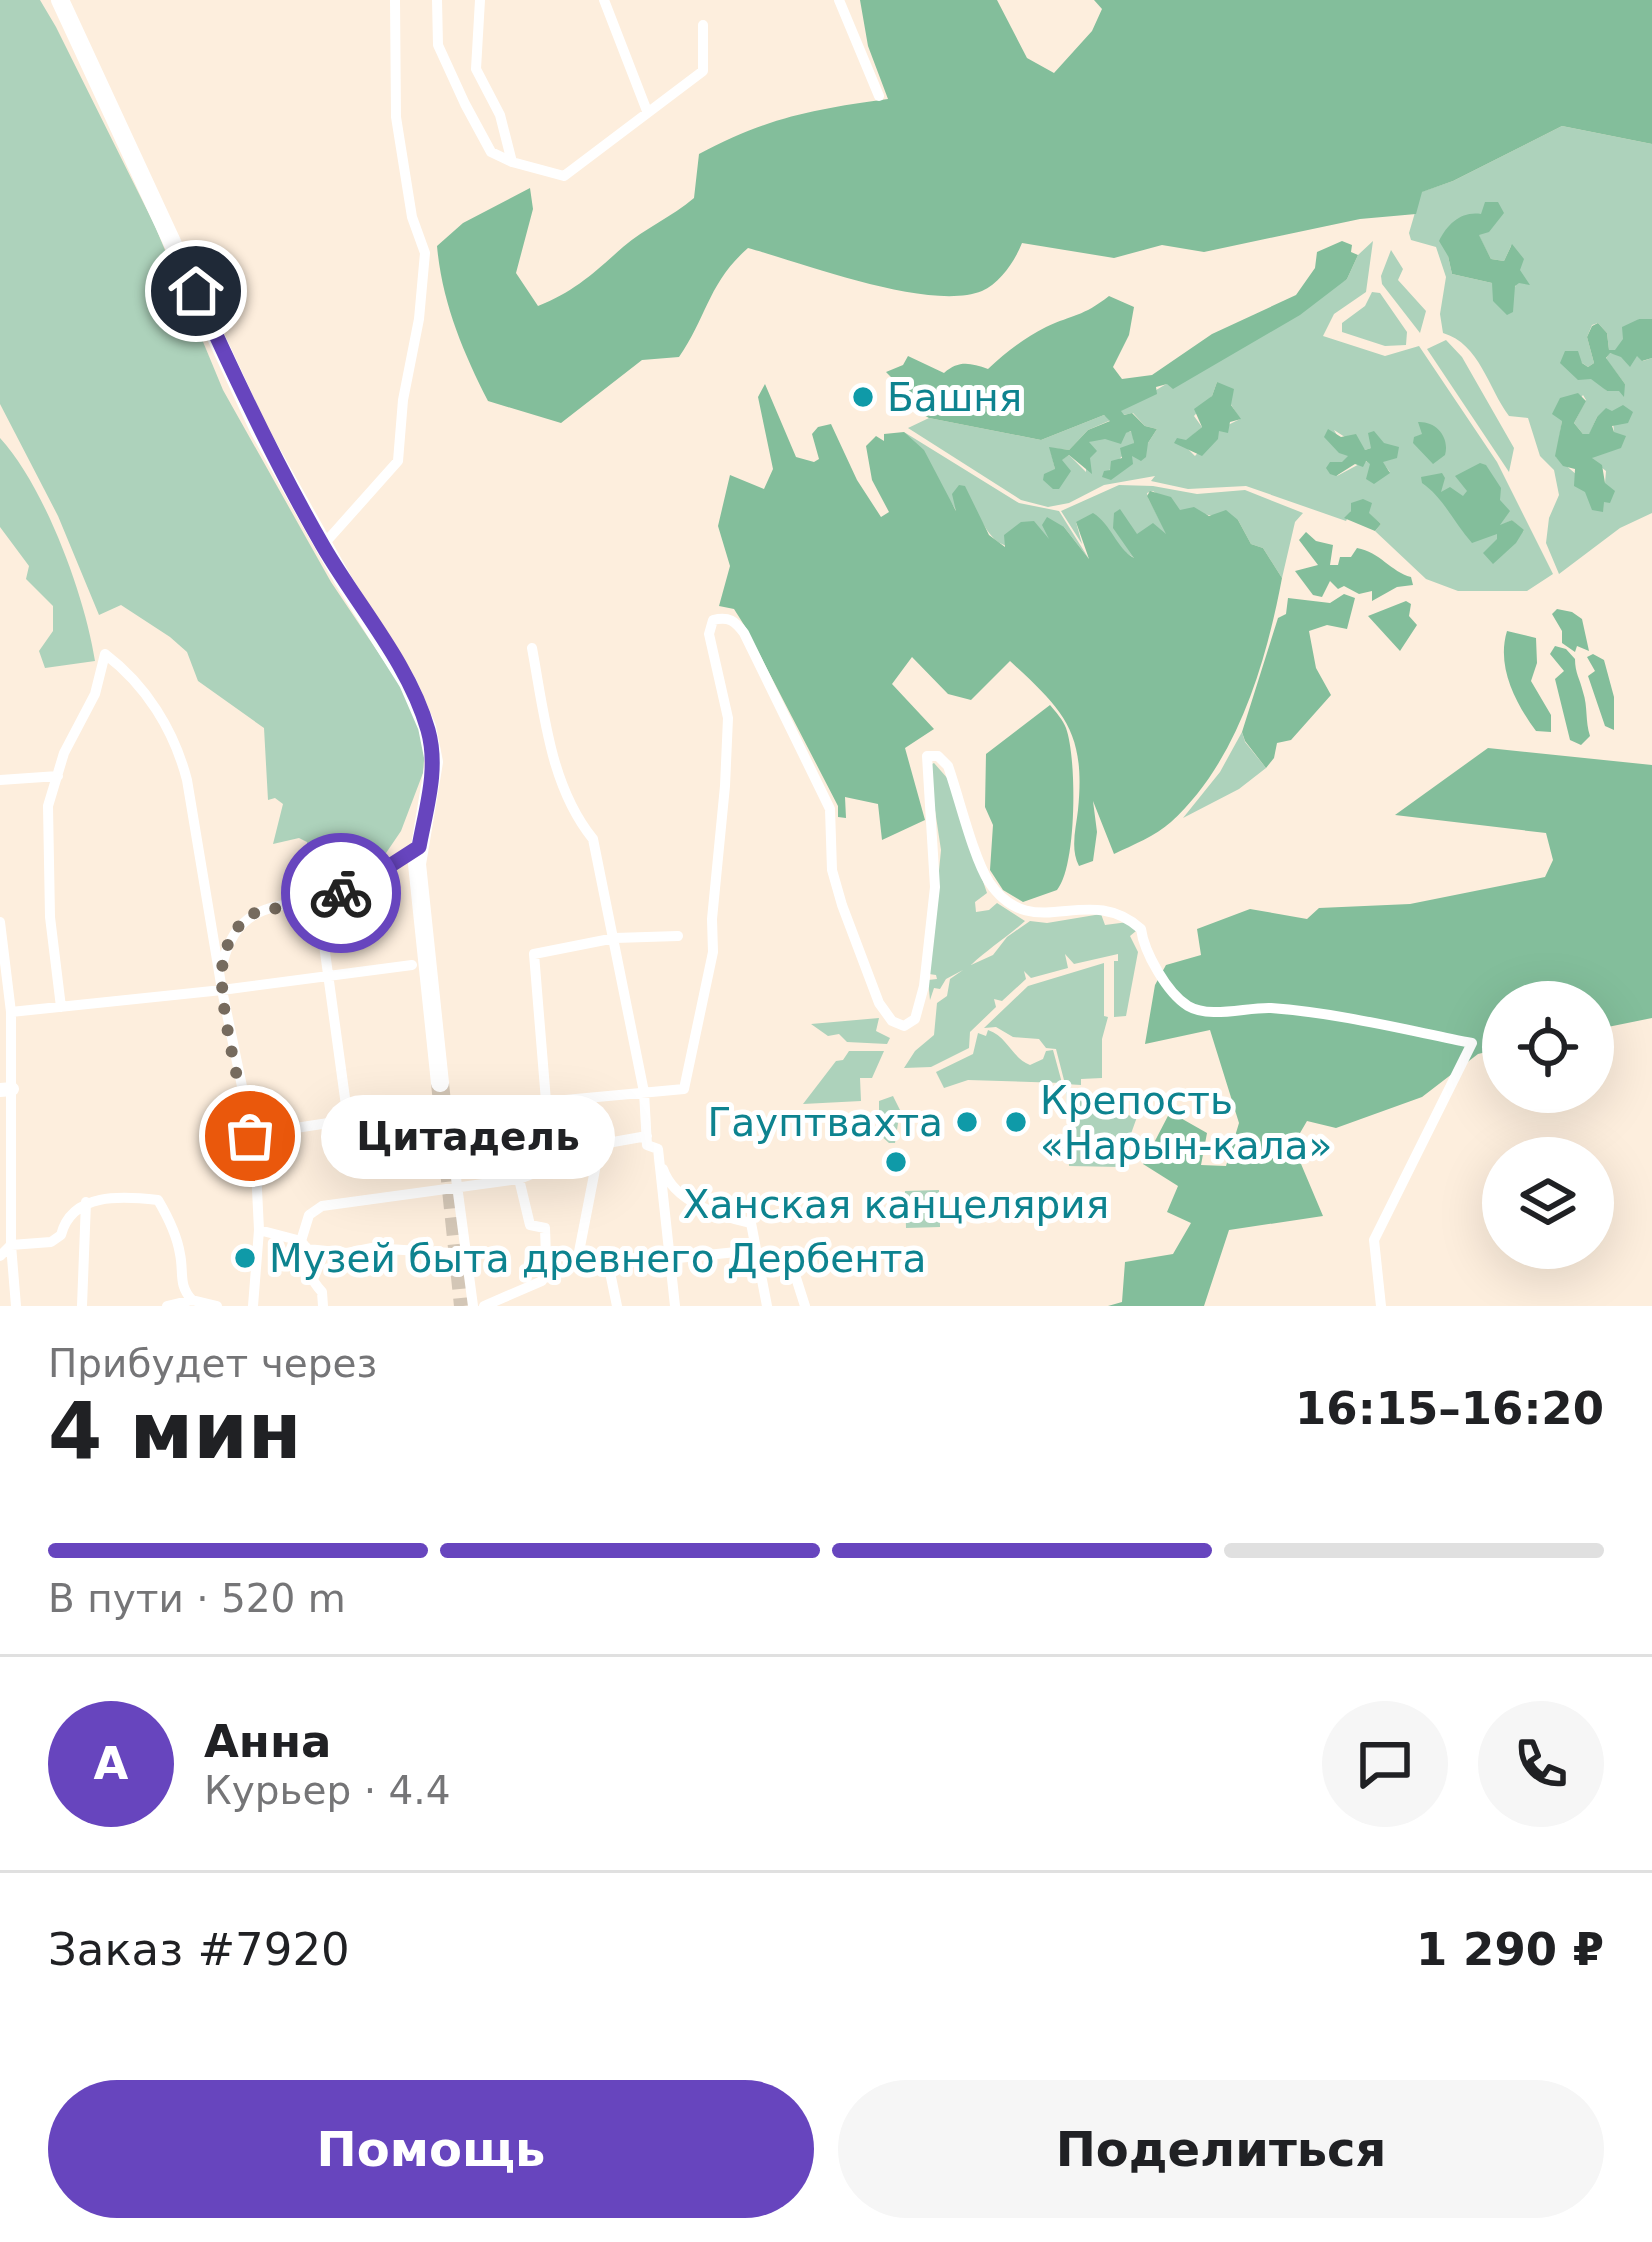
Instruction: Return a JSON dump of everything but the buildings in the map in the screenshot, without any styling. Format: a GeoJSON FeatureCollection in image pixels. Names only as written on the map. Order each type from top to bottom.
{"type":"FeatureCollection","features":[{"type":"Feature","properties":{"kind":"highway"},"geometry":{"type":"LineString","coordinates":[[60,0],[243,398],[323,545],[408,683],[427,727],[434,762],[419,847],[418,891],[440,1083]]}},
{"type":"Feature","properties":{"kind":"street"},"geometry":{"type":"LineString","coordinates":[[323,545],[398,461],[403,400],[419,319],[425,253],[412,217],[396,117],[395,0]]}},
{"type":"Feature","properties":{"kind":"street"},"geometry":{"type":"LineString","coordinates":[[437,0],[438,45],[491,152],[564,176],[703,70],[703,25]]}},
{"type":"Feature","properties":{"kind":"street"},"geometry":{"type":"LineString","coordinates":[[480,0],[476,68],[500,115],[512,162]]}},
{"type":"Feature","properties":{"kind":"street"},"geometry":{"type":"LineString","coordinates":[[604,0],[647,111]]}},
{"type":"Feature","properties":{"kind":"street"},"geometry":{"type":"LineString","coordinates":[[839,0],[879,96]]}},
{"type":"Feature","properties":{"kind":"street"},"geometry":{"type":"LineString","coordinates":[[250,1136],[348,1120],[684,1089],[713,952],[728,718],[710,634],[713,620],[723,617],[734,620],[743,634],[830,809],[832,870],[842,905],[879,1003],[897,1024],[910,1024],[919,1010],[935,886],[924,767],[927,756],[938,756],[948,766],[987,880],[1005,900],[1032,914],[1113,909],[1126,916],[1141,929],[1144,951],[1185,1004],[1201,1011],[1314,1012],[1472,1043],[1375,1240],[1381,1306]]}},
{"type":"Feature","properties":{"kind":"street"},"geometry":{"type":"LineString","coordinates":[[532,648],[554,760],[581,824],[593,838],[644,1091],[647,1145],[658,1149],[660,1160],[675,1306]]}},
{"type":"Feature","properties":{"kind":"street"},"geometry":{"type":"LineString","coordinates":[[61,1007],[49,895],[48,806],[64,753],[95,694],[105,654],[147,692],[183,763],[255,1149],[259,1230],[253,1306]]}},
{"type":"Feature","properties":{"kind":"street"},"geometry":{"type":"LineString","coordinates":[[0,780],[58,776]]}},
{"type":"Feature","properties":{"kind":"street"},"geometry":{"type":"LineString","coordinates":[[222,972],[232,936],[247,915],[318,901],[357,887],[419,847]]}},
{"type":"Feature","properties":{"kind":"street"},"geometry":{"type":"LineString","coordinates":[[318,901],[348,1120]]}},
{"type":"Feature","properties":{"kind":"street"},"geometry":{"type":"LineString","coordinates":[[0,922],[10,1012],[6,1090],[16,1306]]}},
{"type":"Feature","properties":{"kind":"street"},"geometry":{"type":"LineString","coordinates":[[546,1101],[535,953],[614,938],[678,936]]}},
{"type":"Feature","properties":{"kind":"street"},"geometry":{"type":"LineString","coordinates":[[10,1012],[412,965]]}},
{"type":"Feature","properties":{"kind":"street"},"geometry":{"type":"LineString","coordinates":[[447,1110],[473,1306]]}},
{"type":"Feature","properties":{"kind":"street"},"geometry":{"type":"LineString","coordinates":[[323,1306],[322,1292],[313,1285],[306,1268],[303,1244],[309,1214],[322,1206],[519,1179],[557,1164],[568,1150],[646,1136]]}},
{"type":"Feature","properties":{"kind":"street"},"geometry":{"type":"LineString","coordinates":[[578,1257],[600,1144]]}},
{"type":"Feature","properties":{"kind":"street"},"geometry":{"type":"LineString","coordinates":[[660,1160],[666,1178],[698,1205],[751,1223],[767,1306]]}},
{"type":"Feature","properties":{"kind":"street"},"geometry":{"type":"LineString","coordinates":[[484,1306],[542,1281],[545,1228],[530,1225],[519,1179]]}},
{"type":"Feature","properties":{"kind":"street"},"geometry":{"type":"LineString","coordinates":[[0,1256],[11,1245],[51,1242],[61,1235],[64,1221],[86,1202],[125,1196],[158,1200],[182,1258],[184,1291],[192,1300]]}},
{"type":"Feature","properties":{"kind":"street"},"geometry":{"type":"LineString","coordinates":[[82,1306],[86,1202]]}},
{"type":"Feature","properties":{"kind":"street"},"geometry":{"type":"LineString","coordinates":[[259,1230],[347,1252],[372,1248],[467,1253]]}},
{"type":"Feature","properties":{"kind":"street"},"geometry":{"type":"LineString","coordinates":[[546,1256],[668,1259],[757,1254],[790,1259],[806,1306]]}},
{"type":"Feature","properties":{"kind":"street"},"geometry":{"type":"LineString","coordinates":[[607,1258],[617,1306]]}},
{"type":"Feature","properties":{"kind":"street"},"geometry":{"type":"LineString","coordinates":[[167,1306],[192,1300],[217,1306]]}},
{"type":"Feature","properties":{"kind":"green space"},"geometry":{"type":"Polygon","coordinates":[[[0,0],[40,0],[56,27],[155,226],[223,390],[331,582],[396,679],[417,720],[425,748],[423,773],[401,831],[382,859],[353,880],[341,878],[329,853],[309,857],[307,842],[299,838],[273,844],[283,804],[275,798],[268,800],[264,728],[198,681],[187,652],[170,637],[121,605],[99,615],[58,516],[0,404],[0,0]]]}},
{"type":"Feature","properties":{"kind":"green space"},"geometry":{"type":"Polygon","coordinates":[[[860,0],[997,0],[1027,58],[1054,73],[1092,31],[1102,9],[1094,0],[1652,0],[1652,144],[1562,126],[1422,192],[1416,214],[1360,219],[1204,252],[1162,245],[1114,258],[1022,243],[995,283],[959,296],[900,291],[748,248],[724,274],[679,357],[642,360],[561,423],[488,401],[455,326],[437,246],[463,223],[530,188],[533,209],[516,273],[538,306],[563,294],[694,198],[699,154],[791,117],[888,99],[868,46],[860,0]]]}},
{"type":"Feature","properties":{"kind":"green space"},"geometry":{"type":"Polygon","coordinates":[[[1562,126],[1652,144],[1652,319],[1639,319],[1616,350],[1609,350],[1607,333],[1598,323],[1592,325],[1587,337],[1594,363],[1588,367],[1565,351],[1607,391],[1619,391],[1625,384],[1606,359],[1609,353],[1638,356],[1643,361],[1652,358],[1652,513],[1620,528],[1559,574],[1546,543],[1549,518],[1559,495],[1554,470],[1540,456],[1528,418],[1509,416],[1475,357],[1443,333],[1440,314],[1446,277],[1436,247],[1411,240],[1409,233],[1421,192],[1453,181],[1562,126]],[[1481,214],[1448,256],[1452,274],[1492,283],[1495,289],[1515,287],[1520,270],[1511,246],[1504,261],[1491,259],[1478,234],[1481,214]],[[1583,395],[1562,421],[1556,457],[1577,475],[1605,483],[1606,471],[1591,459],[1614,432],[1612,412],[1597,417],[1589,435],[1583,434],[1574,423],[1586,400],[1583,395]]]}},
{"type":"Feature","properties":{"kind":"green space"},"geometry":{"type":"Polygon","coordinates":[[[1485,202],[1498,202],[1504,213],[1489,232],[1479,235],[1491,259],[1504,261],[1512,244],[1524,259],[1520,270],[1530,285],[1515,286],[1513,312],[1507,315],[1493,301],[1492,283],[1452,274],[1439,241],[1456,220],[1481,214],[1485,202]]]}},
{"type":"Feature","properties":{"kind":"green space"},"geometry":{"type":"Polygon","coordinates":[[[1342,241],[1358,255],[1347,279],[1300,315],[1173,389],[1167,384],[1156,387],[1157,394],[1121,411],[1157,429],[1146,457],[1141,461],[1132,456],[1133,464],[1111,480],[1102,477],[1104,471],[1110,470],[1111,461],[1122,458],[1120,448],[1134,443],[1131,431],[1121,444],[1105,439],[1089,442],[1097,451],[1090,458],[1092,474],[1069,455],[1062,460],[1071,471],[1059,489],[1043,480],[1044,474],[1055,469],[1049,447],[1069,450],[1088,430],[1110,421],[1104,415],[1041,440],[929,418],[895,399],[889,389],[896,382],[886,372],[903,365],[908,356],[944,373],[965,364],[988,369],[1030,336],[1109,296],[1134,307],[1129,335],[1113,367],[1122,379],[1152,375],[1212,334],[1296,295],[1315,268],[1317,252],[1342,241]]]}},
{"type":"Feature","properties":{"kind":"green space"},"geometry":{"type":"Polygon","coordinates":[[[1373,241],[1366,292],[1334,314],[1323,336],[1385,356],[1419,346],[1497,462],[1553,574],[1527,591],[1458,591],[1426,579],[1375,531],[1381,524],[1368,513],[1371,504],[1351,511],[1346,521],[1246,486],[1188,489],[1151,481],[1155,476],[1104,485],[1069,503],[1048,507],[1021,500],[908,428],[929,418],[1041,440],[1104,415],[1111,420],[1088,430],[1069,450],[1050,448],[1053,488],[1061,460],[1069,455],[1086,472],[1087,442],[1132,431],[1134,443],[1103,477],[1148,443],[1157,429],[1145,426],[1133,413],[1120,411],[1347,279],[1358,255],[1373,241]],[[1217,382],[1212,396],[1194,416],[1202,427],[1186,441],[1195,456],[1218,430],[1240,419],[1217,382]],[[1334,430],[1349,456],[1337,476],[1365,461],[1390,472],[1371,448],[1365,450],[1334,430]],[[1468,491],[1464,497],[1439,494],[1497,533],[1497,539],[1524,531],[1512,520],[1497,528],[1468,491]]]}},
{"type":"Feature","properties":{"kind":"green space"},"geometry":{"type":"Polygon","coordinates":[[[1391,250],[1403,269],[1398,280],[1426,311],[1420,333],[1382,284],[1391,250]]]}},
{"type":"Feature","properties":{"kind":"green space"},"geometry":{"type":"Polygon","coordinates":[[[1372,292],[1380,293],[1407,332],[1406,345],[1385,346],[1342,332],[1342,323],[1365,306],[1372,292]]]}},
{"type":"Feature","properties":{"kind":"green space"},"geometry":{"type":"Polygon","coordinates":[[[1652,319],[1652,358],[1642,361],[1637,356],[1630,367],[1621,357],[1610,353],[1606,358],[1625,384],[1624,397],[1591,379],[1578,380],[1560,363],[1565,351],[1578,351],[1588,367],[1594,363],[1587,337],[1592,326],[1598,323],[1607,333],[1609,350],[1615,350],[1623,339],[1622,327],[1652,319]]]}},
{"type":"Feature","properties":{"kind":"green space"},"geometry":{"type":"Polygon","coordinates":[[[1446,340],[1462,357],[1514,448],[1509,472],[1427,349],[1446,340]]]}},
{"type":"Feature","properties":{"kind":"green space"},"geometry":{"type":"Polygon","coordinates":[[[1217,382],[1234,389],[1231,405],[1241,419],[1230,422],[1228,433],[1219,431],[1218,439],[1202,456],[1174,443],[1202,427],[1194,409],[1212,396],[1217,382]]]}},
{"type":"Feature","properties":{"kind":"green space"},"geometry":{"type":"Polygon","coordinates":[[[765,384],[796,457],[819,459],[812,434],[831,424],[857,480],[881,517],[889,512],[872,480],[866,446],[876,436],[884,441],[884,434],[904,432],[924,450],[956,511],[952,494],[959,485],[965,486],[989,535],[1005,547],[1004,535],[1021,522],[1034,521],[1049,539],[1042,525],[1047,517],[1064,527],[1089,559],[1076,522],[1093,513],[1134,558],[1113,528],[1114,513],[1120,509],[1137,534],[1153,523],[1166,534],[1147,496],[1150,491],[1171,497],[1180,510],[1194,507],[1209,516],[1226,510],[1238,520],[1251,544],[1263,548],[1282,578],[1275,610],[1257,677],[1231,741],[1194,798],[1171,822],[1114,854],[1093,801],[1097,832],[1093,861],[1079,866],[1074,846],[1078,760],[1057,709],[1010,661],[971,700],[948,694],[912,657],[892,684],[934,729],[905,748],[925,820],[882,840],[878,804],[845,797],[846,818],[838,817],[838,806],[746,628],[734,609],[719,606],[730,566],[718,526],[730,475],[764,489],[773,469],[758,397],[765,384]]]}},
{"type":"Feature","properties":{"kind":"green space"},"geometry":{"type":"Polygon","coordinates":[[[1578,393],[1586,401],[1574,423],[1583,434],[1589,434],[1606,408],[1612,411],[1623,405],[1633,412],[1628,423],[1612,426],[1614,432],[1626,436],[1621,448],[1592,458],[1602,465],[1605,483],[1615,491],[1610,503],[1604,502],[1603,512],[1592,510],[1585,492],[1574,486],[1575,469],[1563,466],[1555,456],[1562,421],[1552,414],[1560,398],[1578,393]]]}},
{"type":"Feature","properties":{"kind":"green space"},"geometry":{"type":"Polygon","coordinates":[[[1418,422],[1431,424],[1443,436],[1445,455],[1433,464],[1413,443],[1422,434],[1418,422]]]}},
{"type":"Feature","properties":{"kind":"green space"},"geometry":{"type":"Polygon","coordinates":[[[1328,429],[1341,437],[1356,434],[1365,450],[1371,448],[1368,433],[1374,431],[1384,443],[1399,447],[1397,458],[1383,462],[1390,473],[1374,484],[1366,479],[1370,464],[1366,461],[1363,467],[1355,464],[1336,476],[1330,474],[1326,468],[1330,462],[1342,462],[1348,456],[1324,437],[1328,429]]]}},
{"type":"Feature","properties":{"kind":"green space"},"geometry":{"type":"Polygon","coordinates":[[[904,432],[1019,503],[1059,511],[1089,559],[1064,527],[1055,548],[1011,547],[994,539],[971,501],[960,516],[904,432]]]}},
{"type":"Feature","properties":{"kind":"green space"},"geometry":{"type":"Polygon","coordinates":[[[0,438],[32,484],[61,544],[95,661],[45,668],[39,651],[53,631],[53,606],[26,579],[29,566],[0,527],[0,438]]]}},
{"type":"Feature","properties":{"kind":"green space"},"geometry":{"type":"Polygon","coordinates":[[[1480,463],[1501,488],[1500,500],[1510,511],[1500,525],[1512,520],[1524,530],[1493,564],[1483,553],[1497,534],[1472,543],[1421,477],[1442,473],[1441,492],[1450,487],[1463,496],[1467,491],[1455,476],[1480,463]]]}},
{"type":"Feature","properties":{"kind":"green space"},"geometry":{"type":"Polygon","coordinates":[[[1119,485],[1197,494],[1245,490],[1303,513],[1295,522],[1282,578],[1263,548],[1251,544],[1238,520],[1179,510],[1153,491],[1147,493],[1148,498],[1167,534],[1136,559],[1076,522],[1082,544],[1061,511],[1119,485]]]}},
{"type":"Feature","properties":{"kind":"green space"},"geometry":{"type":"Polygon","coordinates":[[[1363,499],[1372,503],[1369,513],[1381,524],[1375,531],[1344,518],[1351,503],[1363,499]]]}},
{"type":"Feature","properties":{"kind":"green space"},"geometry":{"type":"Polygon","coordinates":[[[1306,532],[1316,541],[1333,545],[1330,565],[1338,565],[1340,557],[1351,557],[1357,548],[1411,577],[1413,585],[1397,587],[1372,601],[1372,591],[1359,594],[1344,586],[1338,589],[1330,581],[1322,597],[1313,595],[1295,571],[1318,565],[1299,540],[1306,532]]]}},
{"type":"Feature","properties":{"kind":"green space"},"geometry":{"type":"Polygon","coordinates":[[[1344,594],[1355,598],[1347,629],[1327,625],[1309,631],[1316,668],[1331,695],[1291,740],[1277,743],[1266,768],[1242,732],[1278,618],[1286,614],[1288,598],[1330,603],[1344,594]]]}},
{"type":"Feature","properties":{"kind":"green space"},"geometry":{"type":"Polygon","coordinates":[[[1406,601],[1417,625],[1400,651],[1368,616],[1406,601]]]}},
{"type":"Feature","properties":{"kind":"green space"},"geometry":{"type":"Polygon","coordinates":[[[1557,609],[1582,619],[1589,651],[1577,646],[1575,652],[1562,643],[1562,631],[1552,614],[1557,609]]]}},
{"type":"Feature","properties":{"kind":"green space"},"geometry":{"type":"Polygon","coordinates":[[[1507,631],[1536,638],[1537,663],[1531,681],[1551,715],[1551,732],[1536,731],[1515,697],[1504,658],[1507,631]]]}},
{"type":"Feature","properties":{"kind":"green space"},"geometry":{"type":"Polygon","coordinates":[[[1555,646],[1575,659],[1590,736],[1581,745],[1570,740],[1555,679],[1564,671],[1550,654],[1555,646]]]}},
{"type":"Feature","properties":{"kind":"green space"},"geometry":{"type":"Polygon","coordinates":[[[1593,654],[1604,660],[1614,697],[1614,730],[1605,726],[1588,676],[1595,671],[1587,657],[1593,654]]]}},
{"type":"Feature","properties":{"kind":"green space"},"geometry":{"type":"Polygon","coordinates":[[[1050,705],[1065,725],[1070,743],[1072,836],[1057,890],[1023,902],[1003,890],[990,870],[993,825],[985,807],[986,754],[1050,705]]]}},
{"type":"Feature","properties":{"kind":"green space"},"geometry":{"type":"Polygon","coordinates":[[[1242,732],[1266,768],[1239,789],[1183,818],[1220,772],[1242,732]]]}},
{"type":"Feature","properties":{"kind":"green space"},"geometry":{"type":"Polygon","coordinates":[[[1488,748],[1652,765],[1652,1018],[1614,1026],[1614,981],[1482,981],[1482,1053],[1422,1097],[1336,1128],[1307,1121],[1293,1145],[1323,1216],[1229,1230],[1204,1306],[1108,1306],[1122,1302],[1125,1262],[1173,1254],[1191,1223],[1167,1212],[1178,1186],[1143,1164],[1170,1112],[1207,1133],[1201,1165],[1226,1166],[1239,1123],[1210,1030],[1145,1044],[1155,985],[1166,965],[1201,955],[1197,929],[1250,909],[1307,919],[1319,908],[1410,904],[1545,877],[1553,860],[1546,833],[1395,815],[1488,748]]]}},
{"type":"Feature","properties":{"kind":"green space"},"geometry":{"type":"Polygon","coordinates":[[[934,763],[948,779],[987,893],[975,902],[976,912],[997,903],[1025,921],[971,965],[993,955],[1007,937],[1030,921],[1047,923],[1101,914],[1105,925],[1128,922],[1136,931],[1130,936],[1138,952],[1126,1016],[1114,1017],[1118,954],[1074,964],[1065,954],[1068,968],[1031,978],[1024,971],[1026,979],[1002,1001],[994,999],[996,1007],[970,1032],[969,1048],[931,1067],[904,1068],[934,1035],[937,1003],[947,996],[950,979],[963,970],[946,979],[940,989],[934,988],[930,1000],[928,980],[937,979],[929,974],[941,850],[930,777],[934,763]]]}},
{"type":"Feature","properties":{"kind":"green space"},"geometry":{"type":"Polygon","coordinates":[[[1104,963],[1104,1016],[1108,1017],[1102,1039],[1102,1078],[1065,1084],[1056,1049],[1046,1048],[1039,1039],[984,1028],[1028,986],[1104,963]]]}},
{"type":"Feature","properties":{"kind":"green space"},"geometry":{"type":"Polygon","coordinates":[[[879,1018],[876,1031],[890,1038],[887,1044],[847,1042],[811,1024],[879,1018]]]}},
{"type":"Feature","properties":{"kind":"green space"},"geometry":{"type":"Polygon","coordinates":[[[988,1030],[1030,1065],[1053,1050],[1062,1083],[968,1080],[944,1088],[936,1072],[973,1054],[978,1033],[986,1036],[988,1030]]]}},
{"type":"Feature","properties":{"kind":"green space"},"geometry":{"type":"Polygon","coordinates":[[[849,1051],[884,1051],[872,1078],[860,1078],[861,1101],[803,1104],[836,1061],[849,1051]]]}},
{"type":"Feature","properties":{"kind":"green space"},"geometry":{"type":"Polygon","coordinates":[[[1066,1091],[1080,1094],[1099,1109],[1137,1117],[1119,1167],[1069,1166],[1066,1091]]]}},
{"type":"Feature","properties":{"kind":"green space"},"geometry":{"type":"Polygon","coordinates":[[[893,1096],[900,1110],[895,1143],[889,1143],[879,1134],[879,1101],[893,1096]]]}},
{"type":"Feature","properties":{"kind":"green space"},"geometry":{"type":"Polygon","coordinates":[[[939,1190],[940,1227],[906,1228],[905,1191],[939,1190]]]}},
{"type":"Feature","properties":{"kind":"tunnel"},"geometry":{"type":"LineString","coordinates":[[440,1083],[463,1306]]}},
{"type":"Feature","properties":{"kind":"way so far"},"geometry":{"type":"LineString","coordinates":[[250,1136],[222,990],[223,958],[247,915],[341,893]]}},
{"type":"Feature","properties":{"kind":"place","name":"Башня"},"geometry":{"type":"Point","coordinates":[863,397]}},
{"type":"Feature","properties":{"kind":"place","name":"Гауптвахта"},"geometry":{"type":"Point","coordinates":[967,1122]}},
{"type":"Feature","properties":{"kind":"place","name":"Крепость «Нарын-кала»"},"geometry":{"type":"Point","coordinates":[1016,1122]}},
{"type":"Feature","properties":{"kind":"place","name":"Цитадель"},"geometry":{"type":"Point","coordinates":[250,1136]}},
{"type":"Feature","properties":{"kind":"place","name":"Ханская канцелярия"},"geometry":{"type":"Point","coordinates":[896,1162]}},
{"type":"Feature","properties":{"kind":"place","name":"Музей быта древнего Дербента"},"geometry":{"type":"Point","coordinates":[245,1258]}},
{"type":"Feature","properties":{"kind":"route"},"geometry":{"type":"LineString","coordinates":[[196,291],[259,430],[343,580],[408,683],[427,727],[434,762],[419,847],[341,893]]}}]}
